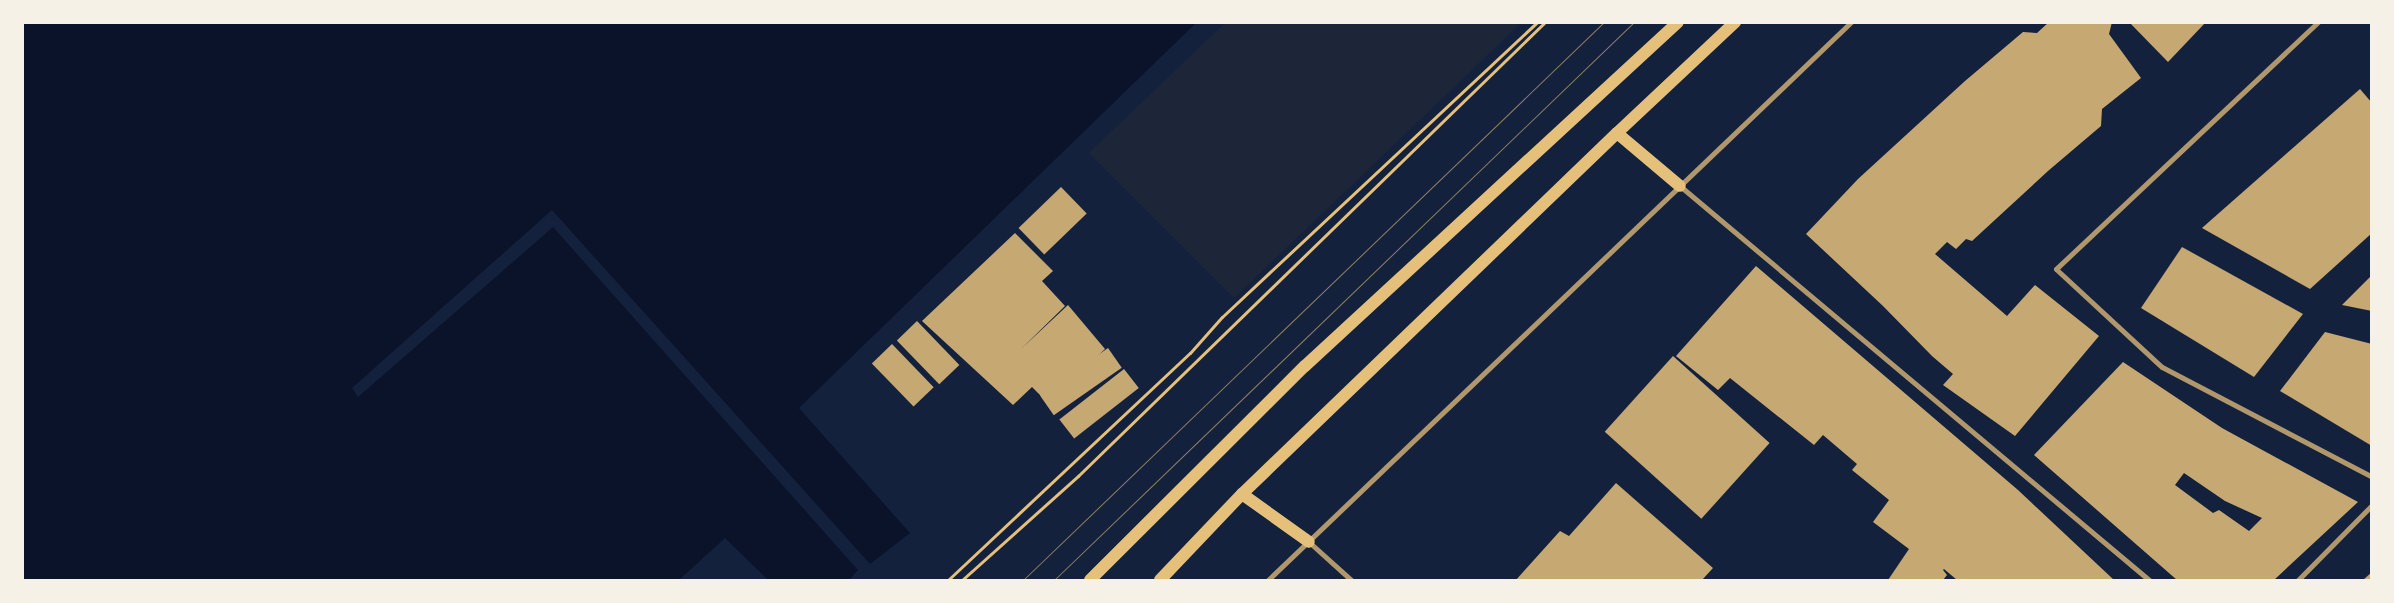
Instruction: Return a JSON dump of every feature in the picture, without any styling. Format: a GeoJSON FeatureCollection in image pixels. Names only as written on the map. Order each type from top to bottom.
{"type":"FeatureCollection","features":[{"type":"Feature","properties":{"kind":"main road"},"geometry":{"type":"LineString","coordinates":[[1090,580],[1305,366],[1678,22]]}},
{"type":"Feature","properties":{"kind":"main road"},"geometry":{"type":"LineString","coordinates":[[1160,580],[1242,494],[1735,22]]}},
{"type":"Feature","properties":{"kind":"main road"},"geometry":{"type":"LineString","coordinates":[[1617,133],[1680,186]]}},
{"type":"Feature","properties":{"kind":"main road"},"geometry":{"type":"LineString","coordinates":[[1242,494],[1309,542]]}},
{"type":"Feature","properties":{"kind":"street"},"geometry":{"type":"LineString","coordinates":[[1268,580],[1851,22]]}},
{"type":"Feature","properties":{"kind":"street"},"geometry":{"type":"LineString","coordinates":[[2318,22],[2056,270],[2162,367],[2372,477]]}},
{"type":"Feature","properties":{"kind":"street"},"geometry":{"type":"LineString","coordinates":[[1680,186],[2149,580]]}},
{"type":"Feature","properties":{"kind":"street"},"geometry":{"type":"LineString","coordinates":[[2298,580],[2372,505]]}},
{"type":"Feature","properties":{"kind":"street"},"geometry":{"type":"LineString","coordinates":[[1309,542],[1351,580]]}},
{"type":"Feature","properties":{"kind":"path"},"geometry":{"type":"LineString","coordinates":[[948,580],[1190,353],[1222,317],[1537,22]]}},
{"type":"Feature","properties":{"kind":"path"},"geometry":{"type":"LineString","coordinates":[[962,580],[1078,476],[1545,22]]}},
{"type":"Feature","properties":{"kind":"shaded area"},"geometry":{"type":"Polygon","coordinates":[[[22,23],[1196,23],[799,408],[910,533],[870,564],[552,210],[352,388],[358,397],[553,227],[858,570],[849,580],[768,580],[725,538],[679,580],[23,580],[22,23]]]}},
{"type":"Feature","properties":{"kind":"shaded area"},"geometry":{"type":"Polygon","coordinates":[[[1225,23],[1521,23],[1234,298],[1089,153],[1225,23]]]}},
{"type":"Feature","properties":{"kind":"building"},"geometry":{"type":"Polygon","coordinates":[[[2049,22],[2112,22],[2109,34],[2141,78],[2102,109],[2101,126],[2048,171],[1972,241],[1966,239],[1956,249],[1947,242],[1935,254],[2007,316],[2035,285],[2099,336],[2015,436],[1943,385],[1953,374],[1806,234],[1858,179],[1965,81],[2023,32],[2037,33],[2049,22]]]}},
{"type":"Feature","properties":{"kind":"building"},"geometry":{"type":"Polygon","coordinates":[[[2129,22],[2206,22],[2168,62],[2129,22]]]}},
{"type":"Feature","properties":{"kind":"building"},"geometry":{"type":"Polygon","coordinates":[[[2360,89],[2372,103],[2372,233],[2310,289],[2202,228],[2360,89]]]}},
{"type":"Feature","properties":{"kind":"building"},"geometry":{"type":"Polygon","coordinates":[[[1061,187],[1087,214],[1044,255],[1019,228],[1061,187]]]}},
{"type":"Feature","properties":{"kind":"building"},"geometry":{"type":"Polygon","coordinates":[[[1015,233],[1053,271],[1042,281],[1065,306],[1021,349],[1068,305],[1105,349],[1048,403],[1032,387],[1013,405],[922,321],[1015,233]]]}},
{"type":"Feature","properties":{"kind":"building"},"geometry":{"type":"Polygon","coordinates":[[[2182,247],[2303,314],[2254,377],[2141,308],[2182,247]]]}},
{"type":"Feature","properties":{"kind":"building"},"geometry":{"type":"Polygon","coordinates":[[[1756,266],[2018,490],[2114,580],[1957,580],[1944,569],[1947,575],[1943,580],[1888,580],[1909,549],[1873,522],[1889,500],[1852,470],[1857,464],[1823,435],[1814,445],[1730,378],[1718,390],[1676,356],[1756,266]]]}},
{"type":"Feature","properties":{"kind":"building"},"geometry":{"type":"Polygon","coordinates":[[[2372,275],[2372,311],[2342,305],[2372,275]]]}},
{"type":"Feature","properties":{"kind":"building"},"geometry":{"type":"Polygon","coordinates":[[[917,321],[959,365],[939,384],[897,340],[917,321]]]}},
{"type":"Feature","properties":{"kind":"building"},"geometry":{"type":"Polygon","coordinates":[[[2325,332],[2372,344],[2372,446],[2280,391],[2325,332]]]}},
{"type":"Feature","properties":{"kind":"building"},"geometry":{"type":"Polygon","coordinates":[[[892,344],[934,387],[914,407],[872,363],[892,344]]]}},
{"type":"Feature","properties":{"kind":"building"},"geometry":{"type":"Polygon","coordinates":[[[1108,348],[1122,368],[1054,415],[1040,396],[1108,348]]]}},
{"type":"Feature","properties":{"kind":"building"},"geometry":{"type":"Polygon","coordinates":[[[1673,356],[1770,443],[1701,519],[1605,432],[1673,356]]]}},
{"type":"Feature","properties":{"kind":"building"},"geometry":{"type":"Polygon","coordinates":[[[2123,362],[2222,428],[2358,502],[2274,580],[2177,580],[2034,455],[2123,362]],[[2184,473],[2175,485],[2213,513],[2219,510],[2249,531],[2262,518],[2225,501],[2184,473]]]}},
{"type":"Feature","properties":{"kind":"building"},"geometry":{"type":"Polygon","coordinates":[[[1124,369],[1139,388],[1074,438],[1059,419],[1124,369]]]}},
{"type":"Feature","properties":{"kind":"building"},"geometry":{"type":"Polygon","coordinates":[[[1616,483],[1713,568],[1702,580],[1516,580],[1560,531],[1569,536],[1616,483]]]}},
{"type":"Feature","properties":{"kind":"building"},"geometry":{"type":"Polygon","coordinates":[[[2372,572],[2372,580],[2363,580],[2372,572]]]}},
{"type":"Feature","properties":{"kind":"tram line"},"geometry":{"type":"LineString","coordinates":[[1023,580],[1604,22]]}},
{"type":"Feature","properties":{"kind":"tram line"},"geometry":{"type":"LineString","coordinates":[[1054,580],[1634,22]]}}]}
